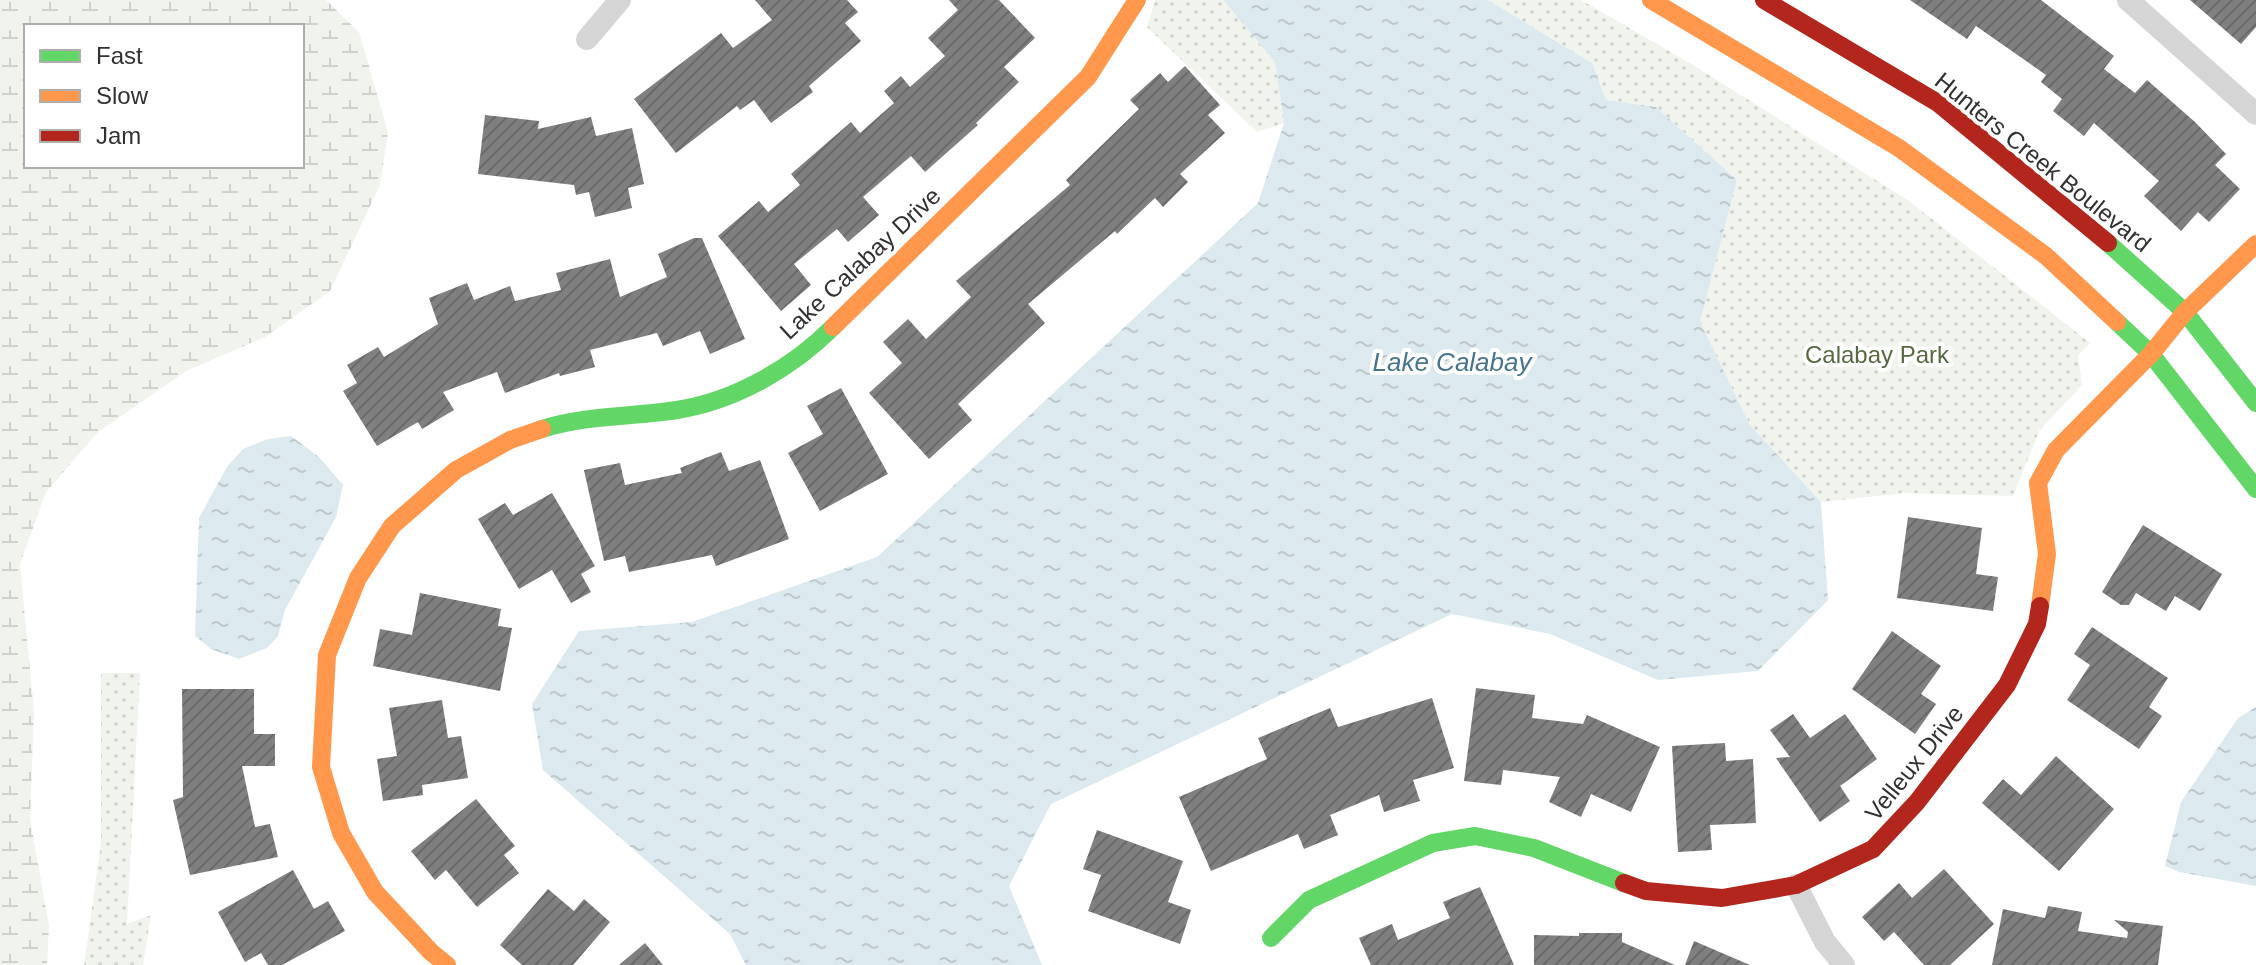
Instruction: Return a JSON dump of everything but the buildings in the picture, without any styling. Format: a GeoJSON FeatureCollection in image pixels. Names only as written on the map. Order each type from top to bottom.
{"type":"FeatureCollection","features":[{"type":"Feature","properties":{"kind":"street"},"geometry":{"type":"LineString","coordinates":[[587,39],[620,0]]}},
{"type":"Feature","properties":{"kind":"street","name":"Lake Calabay Drive"},"geometry":{"type":"LineString","coordinates":[[447,965],[375,892],[341,833],[321,767],[327,655],[358,578],[392,526],[456,470],[510,440],[570,420],[679,410],[742,391],[812,348],[1088,77],[1137,0]]}},
{"type":"Feature","properties":{"kind":"street"},"geometry":{"type":"LineString","coordinates":[[1651,0],[1899,148],[2046,256],[2151,354],[2256,489]]}},
{"type":"Feature","properties":{"kind":"street","name":"Hunters Creek Boulevard"},"geometry":{"type":"LineString","coordinates":[[1764,0],[1938,103],[2077,215],[2185,312],[2256,403]]}},
{"type":"Feature","properties":{"kind":"street"},"geometry":{"type":"LineString","coordinates":[[2128,0],[2256,114]]}},
{"type":"Feature","properties":{"kind":"street","name":"Velleux Drive"},"geometry":{"type":"LineString","coordinates":[[1271,938],[1309,900],[1433,843],[1475,836],[1534,848],[1646,891],[1722,898],[1796,885],[1873,849],[1917,802],[2007,685],[2037,624],[2047,554],[2038,483],[2056,450],[2151,354],[2185,312],[2256,244]]}},
{"type":"Feature","properties":{"kind":"street"},"geometry":{"type":"LineString","coordinates":[[1796,885],[1825,942],[1844,965]]}},
{"type":"Feature","properties":{"kind":"green space"},"geometry":{"type":"Polygon","coordinates":[[[0,0],[326,0],[359,32],[388,132],[380,185],[330,291],[265,337],[186,371],[97,433],[46,492],[20,564],[34,713],[30,819],[49,926],[47,965],[0,965],[0,0]]]}},
{"type":"Feature","properties":{"kind":"green space"},"geometry":{"type":"Polygon","coordinates":[[[1155,0],[1223,0],[1275,62],[1284,123],[1257,132],[1147,27],[1155,0]]]}},
{"type":"Feature","properties":{"kind":"green space","name":"Calabay Park"},"geometry":{"type":"Polygon","coordinates":[[[1488,0],[1581,0],[1693,65],[1909,201],[2090,343],[2078,355],[2082,385],[2039,431],[2013,496],[1904,493],[1821,502],[1750,425],[1700,322],[1737,180],[1656,107],[1606,100],[1592,63],[1488,0]]]}},
{"type":"Feature","properties":{"kind":"green space"},"geometry":{"type":"Polygon","coordinates":[[[101,673],[140,673],[127,924],[151,915],[143,965],[84,965],[101,843],[101,673]]]}},
{"type":"Feature","properties":{"kind":"water","name":"Lake Calabay"},"geometry":{"type":"Polygon","coordinates":[[[1223,0],[1488,0],[1592,63],[1606,100],[1656,107],[1737,180],[1700,322],[1750,425],[1821,502],[1828,600],[1758,671],[1658,680],[1550,634],[1452,614],[1051,804],[1009,886],[1042,965],[746,965],[730,934],[543,770],[532,704],[579,631],[692,622],[877,557],[1258,203],[1284,123],[1275,62],[1223,0]]]}},
{"type":"Feature","properties":{"kind":"water"},"geometry":{"type":"Polygon","coordinates":[[[291,436],[319,457],[343,485],[336,517],[285,610],[278,636],[267,648],[239,659],[211,649],[195,636],[199,518],[227,467],[243,449],[268,439],[291,436]]]}},
{"type":"Feature","properties":{"kind":"water"},"geometry":{"type":"Polygon","coordinates":[[[2256,707],[2256,886],[2179,872],[2165,866],[2181,802],[2238,718],[2256,707]]]}},
{"type":"Feature","properties":{"kind":"traffic: fast"},"geometry":{"type":"LineString","coordinates":[[2108,243],[2185,312],[2256,403]]}},
{"type":"Feature","properties":{"kind":"traffic: fast"},"geometry":{"type":"LineString","coordinates":[[2117,322],[2151,354],[2256,489]]}},
{"type":"Feature","properties":{"kind":"traffic: fast"},"geometry":{"type":"LineString","coordinates":[[542,429],[592,419],[677,410],[720,399],[781,369],[833,327]]}},
{"type":"Feature","properties":{"kind":"traffic: fast"},"geometry":{"type":"LineString","coordinates":[[1271,938],[1309,900],[1433,843],[1475,836],[1534,848],[1624,883]]}},
{"type":"Feature","properties":{"kind":"traffic: slow"},"geometry":{"type":"LineString","coordinates":[[833,327],[1088,77],[1137,0]]}},
{"type":"Feature","properties":{"kind":"traffic: slow"},"geometry":{"type":"LineString","coordinates":[[1651,0],[1899,148],[2046,256],[2117,322]]}},
{"type":"Feature","properties":{"kind":"traffic: slow"},"geometry":{"type":"LineString","coordinates":[[2040,606],[2047,554],[2038,483],[2056,450],[2151,354],[2185,312],[2256,244]]}},
{"type":"Feature","properties":{"kind":"traffic: slow"},"geometry":{"type":"LineString","coordinates":[[447,965],[375,892],[341,833],[321,767],[327,655],[358,578],[392,526],[456,470],[510,440],[542,429]]}},
{"type":"Feature","properties":{"kind":"traffic: jam"},"geometry":{"type":"LineString","coordinates":[[1764,0],[1938,103],[2108,243]]}},
{"type":"Feature","properties":{"kind":"traffic: jam"},"geometry":{"type":"LineString","coordinates":[[1624,883],[1646,891],[1722,898],[1796,885],[1873,849],[1917,802],[2007,685],[2037,624],[2040,606]]}}]}
